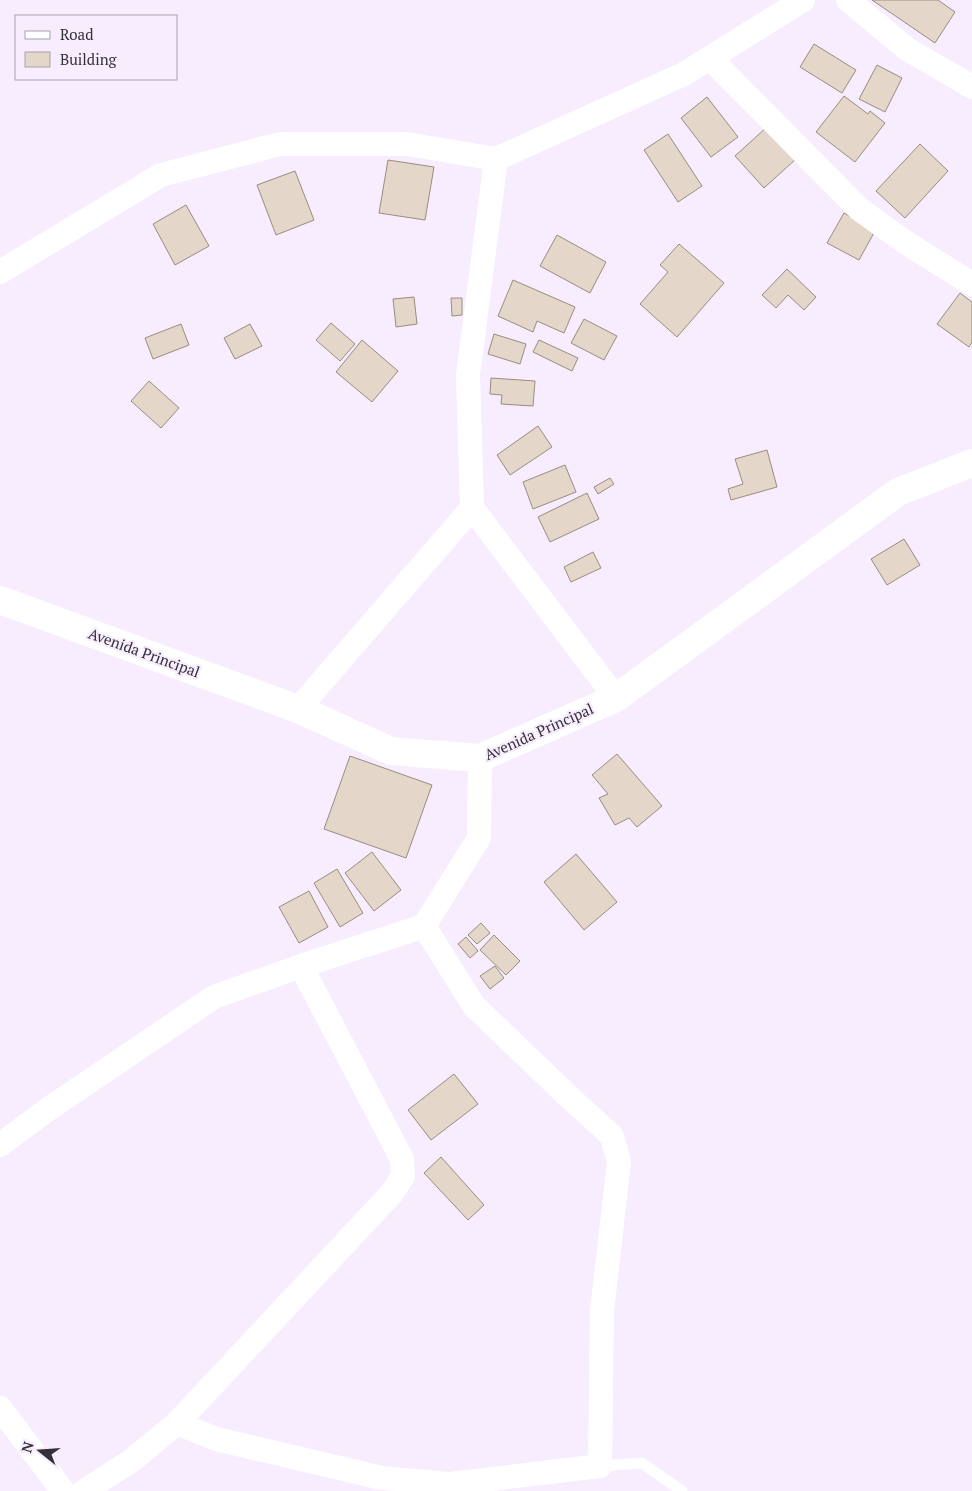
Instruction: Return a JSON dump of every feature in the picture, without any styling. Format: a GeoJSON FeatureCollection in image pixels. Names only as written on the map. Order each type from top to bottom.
{"type":"FeatureCollection","features":[{"type":"Feature","properties":{"kind":"main road","name":"Avenida Principal"},"geometry":{"type":"LineString","coordinates":[[0,600],[298,709],[391,751],[480,758],[616,698],[898,492],[972,463]]}},
{"type":"Feature","properties":{"kind":"street"},"geometry":{"type":"LineString","coordinates":[[0,272],[161,175],[280,144],[407,144],[496,159],[684,74],[804,0]]}},
{"type":"Feature","properties":{"kind":"street"},"geometry":{"type":"LineString","coordinates":[[848,0],[907,49],[972,87]]}},
{"type":"Feature","properties":{"kind":"street"},"geometry":{"type":"LineString","coordinates":[[710,58],[859,210],[908,244],[972,284]]}},
{"type":"Feature","properties":{"kind":"street"},"geometry":{"type":"LineString","coordinates":[[496,159],[468,375],[472,508],[616,698]]}},
{"type":"Feature","properties":{"kind":"street"},"geometry":{"type":"LineString","coordinates":[[298,709],[472,508]]}},
{"type":"Feature","properties":{"kind":"street"},"geometry":{"type":"LineString","coordinates":[[0,1144],[214,997],[301,966],[424,926],[479,838],[480,758]]}},
{"type":"Feature","properties":{"kind":"street"},"geometry":{"type":"LineString","coordinates":[[177,1423],[216,1439],[382,1478],[449,1484],[600,1466],[602,1311],[619,1162],[612,1136],[474,1006],[424,926]]}},
{"type":"Feature","properties":{"kind":"street"},"geometry":{"type":"LineString","coordinates":[[84,1491],[131,1461],[177,1423],[386,1200],[403,1176],[402,1159],[301,966]]}},
{"type":"Feature","properties":{"kind":"street"},"geometry":{"type":"LineString","coordinates":[[0,1408],[63,1491]]}},
{"type":"Feature","properties":{"kind":"lane"},"geometry":{"type":"LineString","coordinates":[[600,1466],[642,1463],[682,1491]]}},
{"type":"Feature","properties":{"kind":"building"},"geometry":{"type":"Polygon","coordinates":[[[872,0],[938,0],[955,12],[935,43],[872,0]]]}},
{"type":"Feature","properties":{"kind":"building"},"geometry":{"type":"Polygon","coordinates":[[[814,44],[856,70],[842,93],[800,67],[814,44]]]}},
{"type":"Feature","properties":{"kind":"building"},"geometry":{"type":"Polygon","coordinates":[[[877,65],[902,78],[885,112],[859,99],[877,65]]]}},
{"type":"Feature","properties":{"kind":"building"},"geometry":{"type":"Polygon","coordinates":[[[844,96],[868,114],[870,111],[885,123],[855,162],[816,132],[844,96]]]}},
{"type":"Feature","properties":{"kind":"building"},"geometry":{"type":"Polygon","coordinates":[[[707,97],[738,137],[711,157],[681,118],[707,97]]]}},
{"type":"Feature","properties":{"kind":"building"},"geometry":{"type":"Polygon","coordinates":[[[768,126],[797,158],[764,188],[735,156],[768,126]]]}},
{"type":"Feature","properties":{"kind":"building"},"geometry":{"type":"Polygon","coordinates":[[[668,134],[702,186],[678,202],[644,150],[668,134]]]}},
{"type":"Feature","properties":{"kind":"building"},"geometry":{"type":"Polygon","coordinates":[[[920,144],[948,171],[905,218],[876,191],[920,144]]]}},
{"type":"Feature","properties":{"kind":"building"},"geometry":{"type":"Polygon","coordinates":[[[388,160],[434,167],[425,220],[379,213],[388,160]]]}},
{"type":"Feature","properties":{"kind":"building"},"geometry":{"type":"Polygon","coordinates":[[[295,171],[314,220],[276,235],[257,185],[295,171]]]}},
{"type":"Feature","properties":{"kind":"building"},"geometry":{"type":"Polygon","coordinates":[[[186,205],[209,246],[175,265],[153,224],[186,205]]]}},
{"type":"Feature","properties":{"kind":"building"},"geometry":{"type":"Polygon","coordinates":[[[844,213],[875,231],[859,260],[827,243],[844,213]]]}},
{"type":"Feature","properties":{"kind":"building"},"geometry":{"type":"Polygon","coordinates":[[[557,235],[606,262],[590,293],[540,266],[557,235]]]}},
{"type":"Feature","properties":{"kind":"building"},"geometry":{"type":"Polygon","coordinates":[[[679,244],[724,283],[677,337],[640,304],[668,272],[660,265],[679,244]]]}},
{"type":"Feature","properties":{"kind":"building"},"geometry":{"type":"Polygon","coordinates":[[[787,269],[816,297],[804,310],[788,295],[776,308],[762,295],[787,269]]]}},
{"type":"Feature","properties":{"kind":"building"},"geometry":{"type":"Polygon","coordinates":[[[513,280],[575,307],[564,333],[537,321],[533,332],[498,316],[513,280]]]}},
{"type":"Feature","properties":{"kind":"building"},"geometry":{"type":"Polygon","coordinates":[[[960,293],[972,302],[972,342],[969,347],[937,324],[960,293]]]}},
{"type":"Feature","properties":{"kind":"building"},"geometry":{"type":"Polygon","coordinates":[[[414,297],[417,324],[396,327],[393,299],[414,297]]]}},
{"type":"Feature","properties":{"kind":"building"},"geometry":{"type":"Polygon","coordinates":[[[451,298],[462,298],[462,315],[452,316],[451,298]]]}},
{"type":"Feature","properties":{"kind":"building"},"geometry":{"type":"Polygon","coordinates":[[[584,319],[617,336],[604,360],[571,343],[584,319]]]}},
{"type":"Feature","properties":{"kind":"building"},"geometry":{"type":"Polygon","coordinates":[[[331,323],[355,344],[340,361],[316,340],[331,323]]]}},
{"type":"Feature","properties":{"kind":"building"},"geometry":{"type":"Polygon","coordinates":[[[181,324],[189,345],[153,359],[145,338],[181,324]]]}},
{"type":"Feature","properties":{"kind":"building"},"geometry":{"type":"Polygon","coordinates":[[[250,324],[262,346],[235,359],[224,338],[250,324]]]}},
{"type":"Feature","properties":{"kind":"building"},"geometry":{"type":"Polygon","coordinates":[[[494,334],[526,344],[520,364],[488,354],[494,334]]]}},
{"type":"Feature","properties":{"kind":"building"},"geometry":{"type":"Polygon","coordinates":[[[362,340],[398,371],[372,402],[336,372],[362,340]]]}},
{"type":"Feature","properties":{"kind":"building"},"geometry":{"type":"Polygon","coordinates":[[[539,340],[578,358],[572,371],[533,352],[539,340]]]}},
{"type":"Feature","properties":{"kind":"building"},"geometry":{"type":"Polygon","coordinates":[[[491,378],[535,381],[533,406],[501,404],[502,395],[490,394],[491,378]]]}},
{"type":"Feature","properties":{"kind":"building"},"geometry":{"type":"Polygon","coordinates":[[[149,381],[179,408],[161,428],[131,401],[149,381]]]}},
{"type":"Feature","properties":{"kind":"building"},"geometry":{"type":"Polygon","coordinates":[[[538,426],[552,447],[510,475],[497,455],[538,426]]]}},
{"type":"Feature","properties":{"kind":"building"},"geometry":{"type":"Polygon","coordinates":[[[767,450],[777,487],[731,500],[728,489],[743,484],[735,459],[767,450]]]}},
{"type":"Feature","properties":{"kind":"building"},"geometry":{"type":"Polygon","coordinates":[[[565,465],[576,492],[533,509],[523,482],[565,465]]]}},
{"type":"Feature","properties":{"kind":"building"},"geometry":{"type":"Polygon","coordinates":[[[610,478],[614,484],[598,494],[594,487],[610,478]]]}},
{"type":"Feature","properties":{"kind":"building"},"geometry":{"type":"Polygon","coordinates":[[[587,493],[599,519],[550,542],[538,517],[587,493]]]}},
{"type":"Feature","properties":{"kind":"building"},"geometry":{"type":"Polygon","coordinates":[[[904,539],[920,565],[887,585],[871,559],[904,539]]]}},
{"type":"Feature","properties":{"kind":"building"},"geometry":{"type":"Polygon","coordinates":[[[593,552],[601,568],[571,582],[564,567],[593,552]]]}},
{"type":"Feature","properties":{"kind":"building"},"geometry":{"type":"Polygon","coordinates":[[[617,754],[662,806],[637,827],[629,818],[615,825],[599,798],[608,794],[592,775],[617,754]]]}},
{"type":"Feature","properties":{"kind":"building"},"geometry":{"type":"Polygon","coordinates":[[[350,756],[432,785],[406,858],[324,829],[350,756]]]}},
{"type":"Feature","properties":{"kind":"building"},"geometry":{"type":"Polygon","coordinates":[[[372,852],[401,890],[374,911],[345,873],[372,852]]]}},
{"type":"Feature","properties":{"kind":"building"},"geometry":{"type":"Polygon","coordinates":[[[576,854],[617,902],[584,930],[544,882],[576,854]]]}},
{"type":"Feature","properties":{"kind":"building"},"geometry":{"type":"Polygon","coordinates":[[[337,869],[363,913],[340,927],[314,883],[337,869]]]}},
{"type":"Feature","properties":{"kind":"building"},"geometry":{"type":"Polygon","coordinates":[[[309,891],[328,927],[299,943],[279,907],[309,891]]]}},
{"type":"Feature","properties":{"kind":"building"},"geometry":{"type":"Polygon","coordinates":[[[481,923],[490,933],[477,944],[468,935],[481,923]]]}},
{"type":"Feature","properties":{"kind":"building"},"geometry":{"type":"Polygon","coordinates":[[[494,935],[520,961],[506,975],[480,950],[494,935]]]}},
{"type":"Feature","properties":{"kind":"building"},"geometry":{"type":"Polygon","coordinates":[[[466,937],[478,951],[470,958],[458,944],[466,937]]]}},
{"type":"Feature","properties":{"kind":"building"},"geometry":{"type":"Polygon","coordinates":[[[495,966],[504,978],[490,989],[480,976],[495,966]]]}},
{"type":"Feature","properties":{"kind":"building"},"geometry":{"type":"Polygon","coordinates":[[[454,1074],[478,1104],[431,1140],[408,1110],[454,1074]]]}},
{"type":"Feature","properties":{"kind":"building"},"geometry":{"type":"Polygon","coordinates":[[[441,1157],[484,1205],[468,1220],[424,1173],[441,1157]]]}}]}
